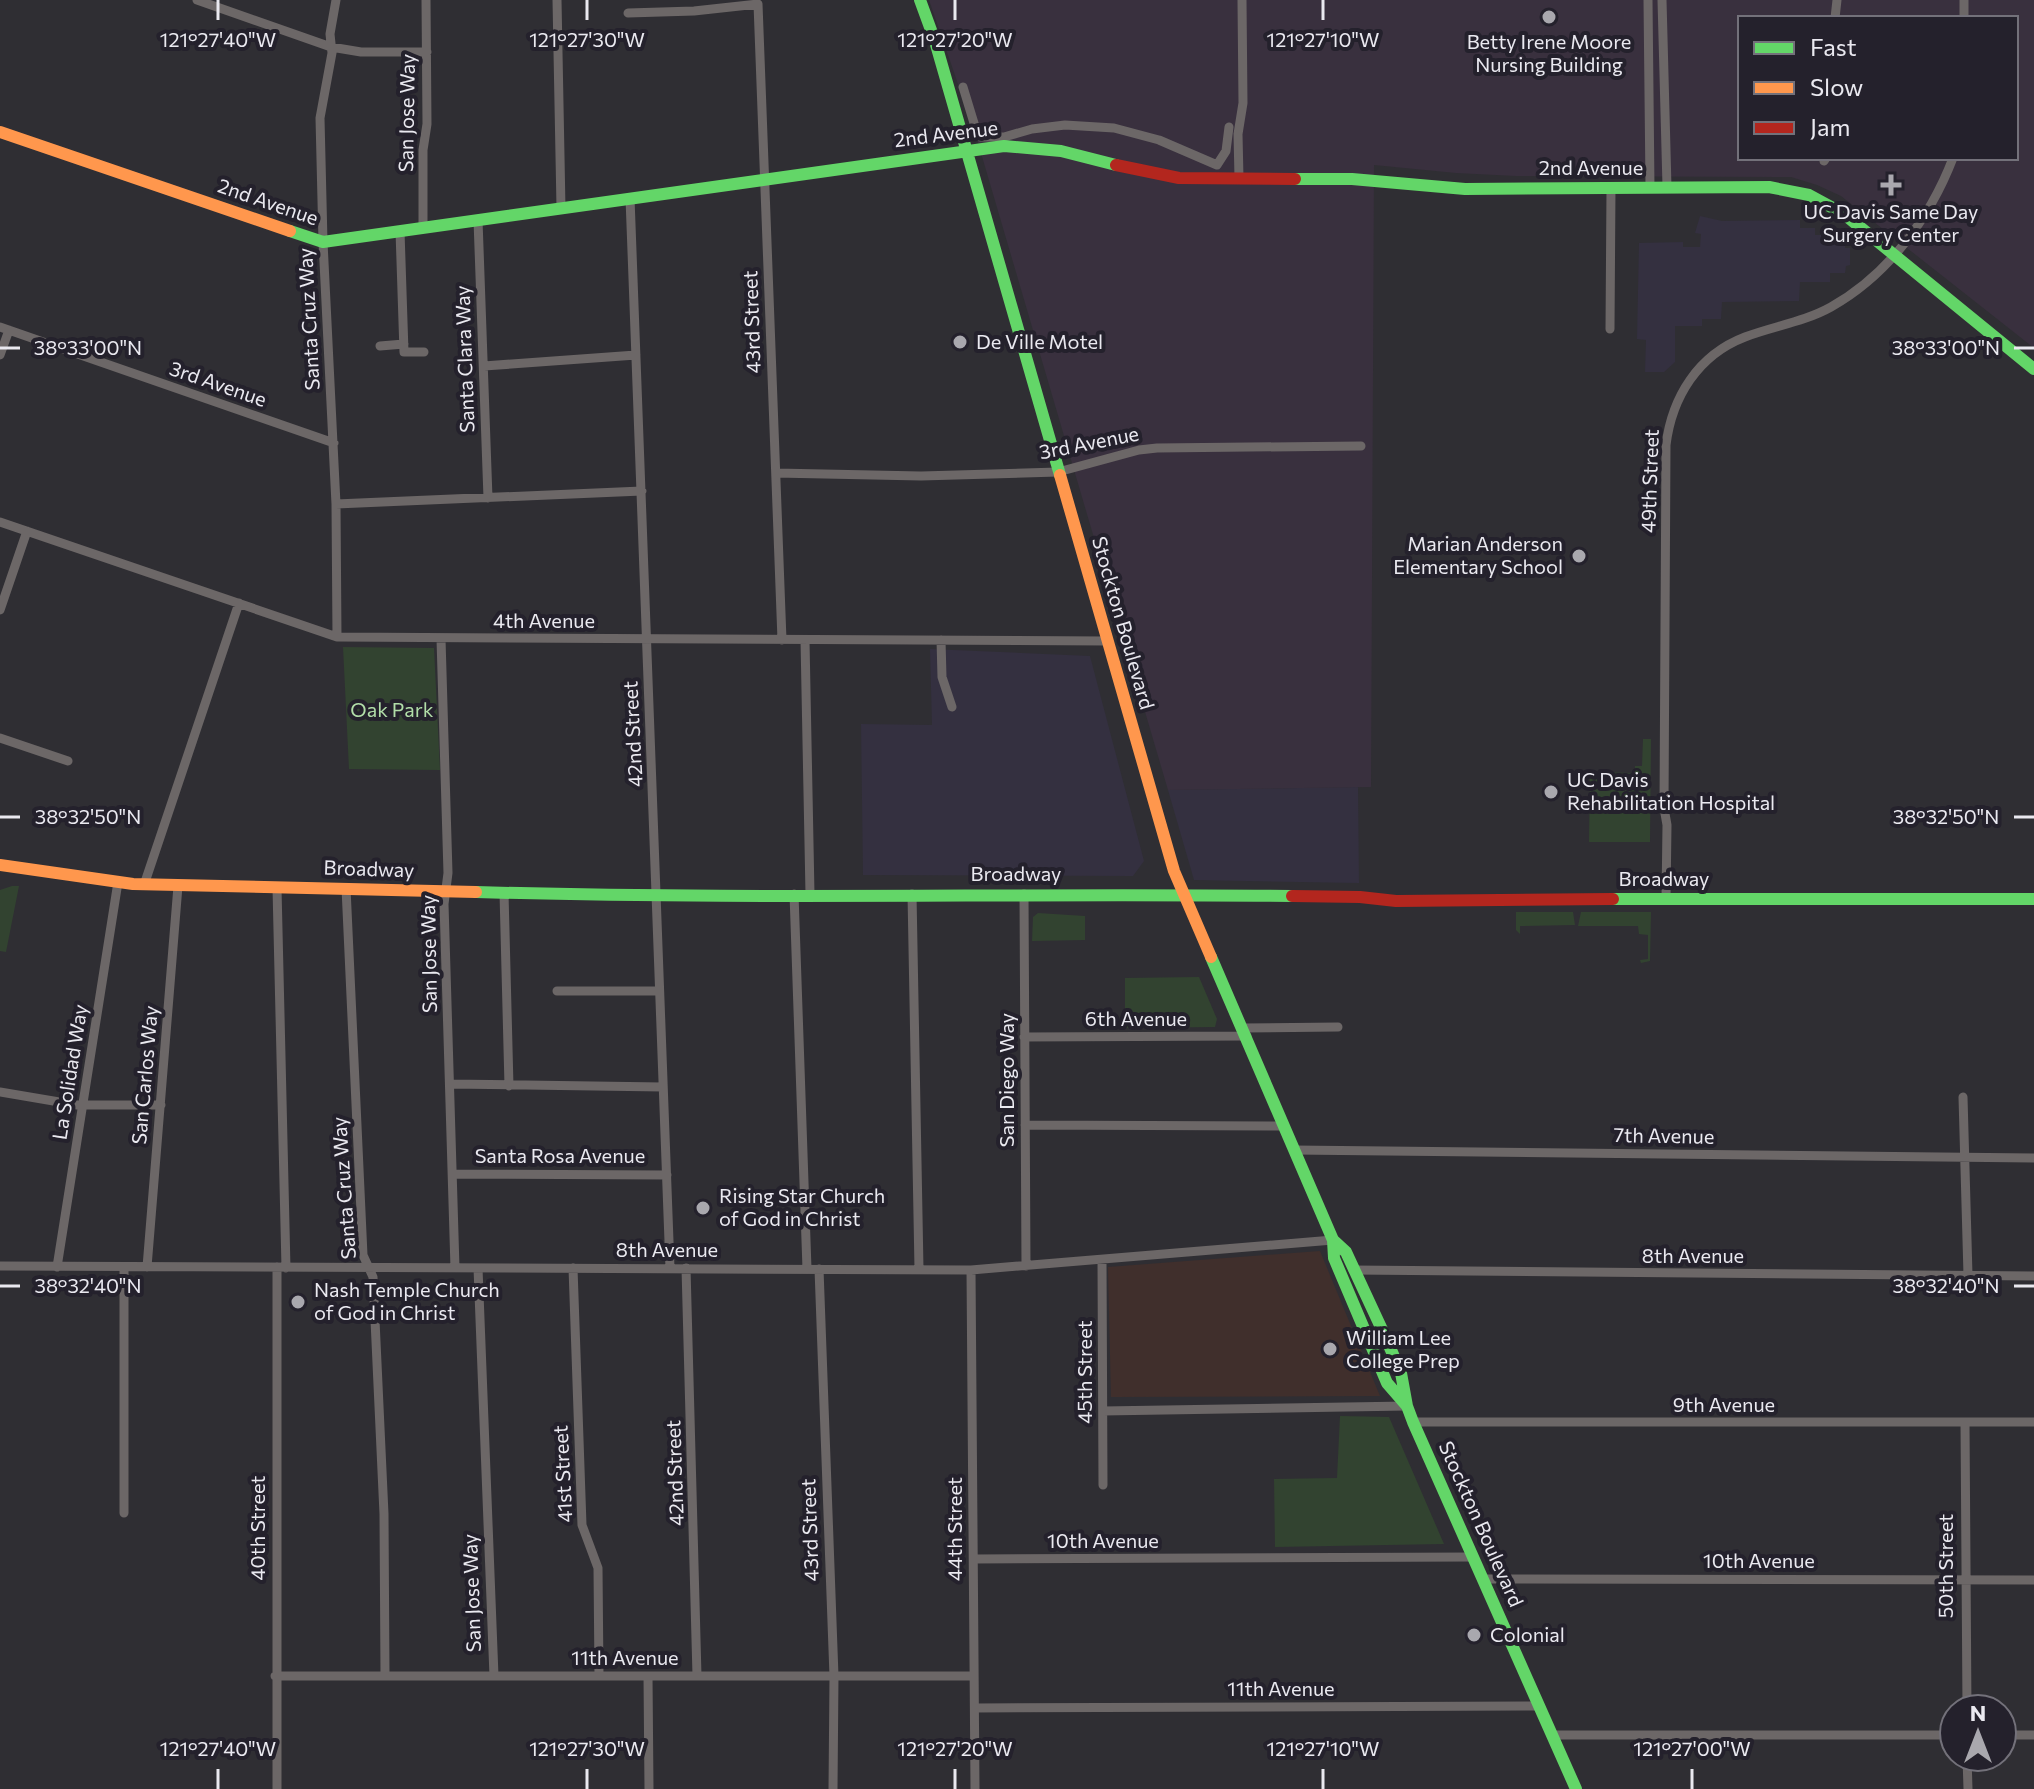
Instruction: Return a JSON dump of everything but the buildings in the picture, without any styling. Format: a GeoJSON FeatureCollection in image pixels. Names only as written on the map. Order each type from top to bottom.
{"type":"FeatureCollection","features":[{"type":"Feature","properties":{"kind":"main road","name":"Stockton Boulevard"},"geometry":{"type":"LineString","coordinates":[[920,0],[935,41],[1174,871],[1333,1240],[1334,1258],[1387,1383],[1407,1406]]}},
{"type":"Feature","properties":{"kind":"main road","name":"2nd Avenue"},"geometry":{"type":"LineString","coordinates":[[0,132],[323,242],[1004,146],[1041,147],[1152,175],[1179,178],[1352,179],[1465,189],[1769,187],[1809,195],[1844,214],[1896,254]]}},
{"type":"Feature","properties":{"kind":"main road"},"geometry":{"type":"LineString","coordinates":[[1896,254],[2034,369]]}},
{"type":"Feature","properties":{"kind":"main road","name":"Broadway"},"geometry":{"type":"LineString","coordinates":[[0,865],[144,885],[657,897],[1024,894],[1360,897],[1396,901],[2034,899]]}},
{"type":"Feature","properties":{"kind":"main road","name":"Stockton Boulevard"},"geometry":{"type":"LineString","coordinates":[[1333,1240],[1346,1252],[1401,1373],[1413,1422],[1576,1789]]}},
{"type":"Feature","properties":{"kind":"street"},"geometry":{"type":"LineString","coordinates":[[197,0],[331,47],[361,52],[427,52]]}},
{"type":"Feature","properties":{"kind":"street","name":"Santa Cruz Way"},"geometry":{"type":"LineString","coordinates":[[336,0],[320,118],[336,504],[337,637]]}},
{"type":"Feature","properties":{"kind":"street","name":"San Jose Way"},"geometry":{"type":"LineString","coordinates":[[423,228],[426,0]]}},
{"type":"Feature","properties":{"kind":"street"},"geometry":{"type":"LineString","coordinates":[[557,0],[561,208]]}},
{"type":"Feature","properties":{"kind":"street"},"geometry":{"type":"LineString","coordinates":[[628,13],[690,11],[689,0]]}},
{"type":"Feature","properties":{"kind":"street"},"geometry":{"type":"LineString","coordinates":[[1239,178],[1238,134],[1243,103],[1242,0]]}},
{"type":"Feature","properties":{"kind":"street"},"geometry":{"type":"LineString","coordinates":[[1648,0],[1650,187]]}},
{"type":"Feature","properties":{"kind":"street"},"geometry":{"type":"LineString","coordinates":[[1662,0],[1667,187]]}},
{"type":"Feature","properties":{"kind":"street","name":"43rd Street"},"geometry":{"type":"LineString","coordinates":[[690,11],[758,4],[782,640]]}},
{"type":"Feature","properties":{"kind":"street"},"geometry":{"type":"LineString","coordinates":[[963,87],[977,133],[986,138],[1048,127],[1106,127],[1129,130],[1159,140],[1217,165],[1226,151],[1229,127]]}},
{"type":"Feature","properties":{"kind":"street","name":"49th Street"},"geometry":{"type":"LineString","coordinates":[[1666,898],[1666,445],[1673,411],[1691,378],[1719,351],[1743,338],[1796,323],[1830,307],[1868,282],[1896,254],[1937,195],[1952,160]]}},
{"type":"Feature","properties":{"kind":"street"},"geometry":{"type":"LineString","coordinates":[[1610,329],[1611,188]]}},
{"type":"Feature","properties":{"kind":"street","name":"42nd Street"},"geometry":{"type":"LineString","coordinates":[[630,198],[670,1268]]}},
{"type":"Feature","properties":{"kind":"street","name":"Santa Clara Way"},"geometry":{"type":"LineString","coordinates":[[478,220],[488,498]]}},
{"type":"Feature","properties":{"kind":"street"},"geometry":{"type":"LineString","coordinates":[[400,231],[404,352],[424,352]]}},
{"type":"Feature","properties":{"kind":"street"},"geometry":{"type":"LineString","coordinates":[[0,355],[4,328]]}},
{"type":"Feature","properties":{"kind":"street","name":"3rd Avenue"},"geometry":{"type":"LineString","coordinates":[[4,328],[334,443]]}},
{"type":"Feature","properties":{"kind":"street"},"geometry":{"type":"LineString","coordinates":[[380,346],[404,344]]}},
{"type":"Feature","properties":{"kind":"street"},"geometry":{"type":"LineString","coordinates":[[484,366],[636,355]]}},
{"type":"Feature","properties":{"kind":"street","name":"3rd Avenue"},"geometry":{"type":"LineString","coordinates":[[776,473],[921,476],[1058,472],[1157,448],[1361,446]]}},
{"type":"Feature","properties":{"kind":"street"},"geometry":{"type":"LineString","coordinates":[[336,504],[642,491]]}},
{"type":"Feature","properties":{"kind":"street","name":"4th Avenue"},"geometry":{"type":"LineString","coordinates":[[0,522],[337,637],[1107,641]]}},
{"type":"Feature","properties":{"kind":"street"},"geometry":{"type":"LineString","coordinates":[[0,610],[27,531]]}},
{"type":"Feature","properties":{"kind":"street"},"geometry":{"type":"LineString","coordinates":[[144,885],[239,603]]}},
{"type":"Feature","properties":{"kind":"street","name":"San Jose Way"},"geometry":{"type":"LineString","coordinates":[[441,639],[455,1268]]}},
{"type":"Feature","properties":{"kind":"street"},"geometry":{"type":"LineString","coordinates":[[805,640],[810,894]]}},
{"type":"Feature","properties":{"kind":"street"},"geometry":{"type":"LineString","coordinates":[[941,640],[942,677],[952,707]]}},
{"type":"Feature","properties":{"kind":"street"},"geometry":{"type":"LineString","coordinates":[[0,738],[68,761]]}},
{"type":"Feature","properties":{"kind":"street","name":"La Solidad Way"},"geometry":{"type":"LineString","coordinates":[[57,1267],[118,882]]}},
{"type":"Feature","properties":{"kind":"street","name":"San Carlos Way"},"geometry":{"type":"LineString","coordinates":[[147,1267],[178,886]]}},
{"type":"Feature","properties":{"kind":"street","name":"40th Street"},"geometry":{"type":"LineString","coordinates":[[277,888],[281,1268],[275,1676],[277,1789]]}},
{"type":"Feature","properties":{"kind":"street","name":"Santa Cruz Way"},"geometry":{"type":"LineString","coordinates":[[346,888],[363,1255],[373,1277],[383,1498],[385,1676]]}},
{"type":"Feature","properties":{"kind":"street"},"geometry":{"type":"LineString","coordinates":[[504,893],[509,1086]]}},
{"type":"Feature","properties":{"kind":"street"},"geometry":{"type":"LineString","coordinates":[[794,894],[807,1269]]}},
{"type":"Feature","properties":{"kind":"street"},"geometry":{"type":"LineString","coordinates":[[912,894],[919,1269]]}},
{"type":"Feature","properties":{"kind":"street","name":"San Diego Way"},"geometry":{"type":"LineString","coordinates":[[1024,894],[1026,1266]]}},
{"type":"Feature","properties":{"kind":"street"},"geometry":{"type":"LineString","coordinates":[[557,991],[659,991]]}},
{"type":"Feature","properties":{"kind":"street","name":"6th Avenue"},"geometry":{"type":"LineString","coordinates":[[1024,1037],[1338,1027]]}},
{"type":"Feature","properties":{"kind":"street"},"geometry":{"type":"LineString","coordinates":[[450,1084],[663,1087]]}},
{"type":"Feature","properties":{"kind":"street"},"geometry":{"type":"LineString","coordinates":[[0,1092],[84,1105],[161,1105]]}},
{"type":"Feature","properties":{"kind":"street"},"geometry":{"type":"LineString","coordinates":[[1963,1097],[1968,1275]]}},
{"type":"Feature","properties":{"kind":"street"},"geometry":{"type":"LineString","coordinates":[[1025,1125],[1283,1126]]}},
{"type":"Feature","properties":{"kind":"street","name":"7th Avenue"},"geometry":{"type":"LineString","coordinates":[[1294,1150],[2034,1158]]}},
{"type":"Feature","properties":{"kind":"street","name":"Santa Rosa Avenue"},"geometry":{"type":"LineString","coordinates":[[454,1174],[667,1175]]}},
{"type":"Feature","properties":{"kind":"street","name":"8th Avenue"},"geometry":{"type":"LineString","coordinates":[[0,1266],[971,1270],[1333,1240]]}},
{"type":"Feature","properties":{"kind":"street","name":"45th Street"},"geometry":{"type":"LineString","coordinates":[[1102,1260],[1103,1485]]}},
{"type":"Feature","properties":{"kind":"street"},"geometry":{"type":"LineString","coordinates":[[124,1267],[124,1513]]}},
{"type":"Feature","properties":{"kind":"street","name":"San Jose Way"},"geometry":{"type":"LineString","coordinates":[[478,1268],[494,1676]]}},
{"type":"Feature","properties":{"kind":"street","name":"41st Street"},"geometry":{"type":"LineString","coordinates":[[573,1268],[582,1525],[598,1568],[599,1676]]}},
{"type":"Feature","properties":{"kind":"street","name":"42nd Street"},"geometry":{"type":"LineString","coordinates":[[686,1268],[697,1676]]}},
{"type":"Feature","properties":{"kind":"street","name":"43rd Street"},"geometry":{"type":"LineString","coordinates":[[819,1269],[834,1676],[833,1789]]}},
{"type":"Feature","properties":{"kind":"street","name":"44th Street"},"geometry":{"type":"LineString","coordinates":[[971,1270],[975,1789]]}},
{"type":"Feature","properties":{"kind":"street","name":"8th Avenue"},"geometry":{"type":"LineString","coordinates":[[1353,1270],[2034,1276]]}},
{"type":"Feature","properties":{"kind":"street"},"geometry":{"type":"LineString","coordinates":[[1103,1411],[1407,1406]]}},
{"type":"Feature","properties":{"kind":"street","name":"9th Avenue"},"geometry":{"type":"LineString","coordinates":[[1413,1422],[2034,1422]]}},
{"type":"Feature","properties":{"kind":"street","name":"50th Street"},"geometry":{"type":"LineString","coordinates":[[1965,1423],[1967,1693]]}},
{"type":"Feature","properties":{"kind":"street","name":"10th Avenue"},"geometry":{"type":"LineString","coordinates":[[974,1559],[1474,1557]]}},
{"type":"Feature","properties":{"kind":"street","name":"10th Avenue"},"geometry":{"type":"LineString","coordinates":[[1483,1579],[2034,1580]]}},
{"type":"Feature","properties":{"kind":"street","name":"11th Avenue"},"geometry":{"type":"LineString","coordinates":[[275,1676],[974,1676]]}},
{"type":"Feature","properties":{"kind":"street"},"geometry":{"type":"LineString","coordinates":[[648,1676],[649,1789]]}},
{"type":"Feature","properties":{"kind":"street","name":"11th Avenue"},"geometry":{"type":"LineString","coordinates":[[975,1708],[1540,1706]]}},
{"type":"Feature","properties":{"kind":"street"},"geometry":{"type":"LineString","coordinates":[[1553,1735],[1938,1735]]}},
{"type":"Feature","properties":{"kind":"shaded area"},"geometry":{"type":"Polygon","coordinates":[[[929,0],[2034,0],[2034,348],[1841,196],[1791,177],[1516,176],[1374,165],[1371,787],[1168,790],[976,136],[929,0]]]}},
{"type":"Feature","properties":{"kind":"shaded area"},"geometry":{"type":"Polygon","coordinates":[[[1700,216],[1722,221],[1800,220],[1800,228],[1815,228],[1815,235],[1830,235],[1831,241],[1845,241],[1845,248],[1850,248],[1850,265],[1846,266],[1845,273],[1830,273],[1830,282],[1800,282],[1799,301],[1722,302],[1721,319],[1702,319],[1702,326],[1675,326],[1675,362],[1664,372],[1645,372],[1646,340],[1637,339],[1639,243],[1683,242],[1683,247],[1700,247],[1701,234],[1695,233],[1700,216]]]}},
{"type":"Feature","properties":{"kind":"shaded area"},"geometry":{"type":"Polygon","coordinates":[[[930,649],[1090,656],[1144,861],[1133,876],[863,875],[861,724],[932,725],[930,649]]]}},
{"type":"Feature","properties":{"kind":"shaded area"},"geometry":{"type":"Polygon","coordinates":[[[1358,787],[1359,883],[1194,880],[1168,790],[1358,787]]]}},
{"type":"Feature","properties":{"kind":"shaded area"},"geometry":{"type":"Polygon","coordinates":[[[1320,1251],[1380,1396],[1111,1397],[1108,1267],[1320,1251]]]}},
{"type":"Feature","properties":{"kind":"green space","name":"Oak Park"},"geometry":{"type":"Polygon","coordinates":[[[343,647],[434,648],[440,770],[349,769],[343,647]]]}},
{"type":"Feature","properties":{"kind":"green space"},"geometry":{"type":"Polygon","coordinates":[[[1643,739],[1651,739],[1650,842],[1589,842],[1590,772],[1635,773],[1635,766],[1642,766],[1643,739]]]}},
{"type":"Feature","properties":{"kind":"green space"},"geometry":{"type":"Polygon","coordinates":[[[19,886],[6,952],[0,951],[0,890],[19,886]]]}},
{"type":"Feature","properties":{"kind":"green space"},"geometry":{"type":"Polygon","coordinates":[[[1516,912],[1573,912],[1575,925],[1520,926],[1520,934],[1516,930],[1516,912]]]}},
{"type":"Feature","properties":{"kind":"green space"},"geometry":{"type":"Polygon","coordinates":[[[1581,912],[1651,912],[1650,961],[1641,963],[1640,960],[1648,959],[1648,935],[1639,934],[1638,926],[1578,926],[1581,912]]]}},
{"type":"Feature","properties":{"kind":"green space"},"geometry":{"type":"Polygon","coordinates":[[[1038,913],[1085,916],[1085,940],[1032,941],[1033,917],[1038,913]]]}},
{"type":"Feature","properties":{"kind":"green space"},"geometry":{"type":"Polygon","coordinates":[[[1199,977],[1217,1019],[1215,1027],[1125,1028],[1125,978],[1199,977]]]}},
{"type":"Feature","properties":{"kind":"green space"},"geometry":{"type":"Polygon","coordinates":[[[1340,1416],[1389,1417],[1444,1544],[1275,1547],[1274,1479],[1337,1478],[1340,1416]]]}},
{"type":"Feature","properties":{"kind":"traffic: fast"},"geometry":{"type":"LineString","coordinates":[[920,0],[935,41],[1060,475]]}},
{"type":"Feature","properties":{"kind":"traffic: fast"},"geometry":{"type":"LineString","coordinates":[[290,231],[323,242],[1004,146],[1061,151],[1116,165]]}},
{"type":"Feature","properties":{"kind":"traffic: fast"},"geometry":{"type":"LineString","coordinates":[[1295,179],[1352,179],[1465,189],[1769,187],[1809,195],[1844,214],[2034,369]]}},
{"type":"Feature","properties":{"kind":"traffic: fast"},"geometry":{"type":"LineString","coordinates":[[476,892],[680,896],[1292,896]]}},
{"type":"Feature","properties":{"kind":"traffic: fast"},"geometry":{"type":"LineString","coordinates":[[1613,899],[2034,899]]}},
{"type":"Feature","properties":{"kind":"traffic: fast"},"geometry":{"type":"LineString","coordinates":[[1211,957],[1333,1240],[1334,1258],[1387,1383],[1407,1406]]}},
{"type":"Feature","properties":{"kind":"traffic: fast"},"geometry":{"type":"LineString","coordinates":[[1333,1240],[1346,1252],[1385,1336],[1401,1373],[1413,1422],[1576,1789]]}},
{"type":"Feature","properties":{"kind":"traffic: slow"},"geometry":{"type":"LineString","coordinates":[[0,132],[290,231]]}},
{"type":"Feature","properties":{"kind":"traffic: slow"},"geometry":{"type":"LineString","coordinates":[[1060,475],[1174,871],[1211,957]]}},
{"type":"Feature","properties":{"kind":"traffic: slow"},"geometry":{"type":"LineString","coordinates":[[0,865],[133,884],[476,892]]}},
{"type":"Feature","properties":{"kind":"traffic: jam"},"geometry":{"type":"LineString","coordinates":[[1116,165],[1179,178],[1295,179]]}},
{"type":"Feature","properties":{"kind":"traffic: jam"},"geometry":{"type":"LineString","coordinates":[[1292,896],[1396,901],[1613,899]]}},
{"type":"Feature","properties":{"kind":"place","name":"Betty Irene Moore Nursing Building"},"geometry":{"type":"Point","coordinates":[1549,17]}},
{"type":"Feature","properties":{"kind":"place","name":"UC Davis Same Day Surgery Center"},"geometry":{"type":"Point","coordinates":[1891,185]}},
{"type":"Feature","properties":{"kind":"place","name":"De Ville Motel"},"geometry":{"type":"Point","coordinates":[960,342]}},
{"type":"Feature","properties":{"kind":"place","name":"Marian Anderson Elementary School"},"geometry":{"type":"Point","coordinates":[1579,556]}},
{"type":"Feature","properties":{"kind":"place","name":"UC Davis Rehabilitation Hospital"},"geometry":{"type":"Point","coordinates":[1551,792]}},
{"type":"Feature","properties":{"kind":"place","name":"Rising Star Church of God in Christ"},"geometry":{"type":"Point","coordinates":[703,1208]}},
{"type":"Feature","properties":{"kind":"place","name":"Nash Temple Church of God in Christ"},"geometry":{"type":"Point","coordinates":[298,1302]}},
{"type":"Feature","properties":{"kind":"place","name":"William Lee College Prep"},"geometry":{"type":"Point","coordinates":[1330,1349]}},
{"type":"Feature","properties":{"kind":"place","name":"Colonial"},"geometry":{"type":"Point","coordinates":[1474,1635]}}]}
